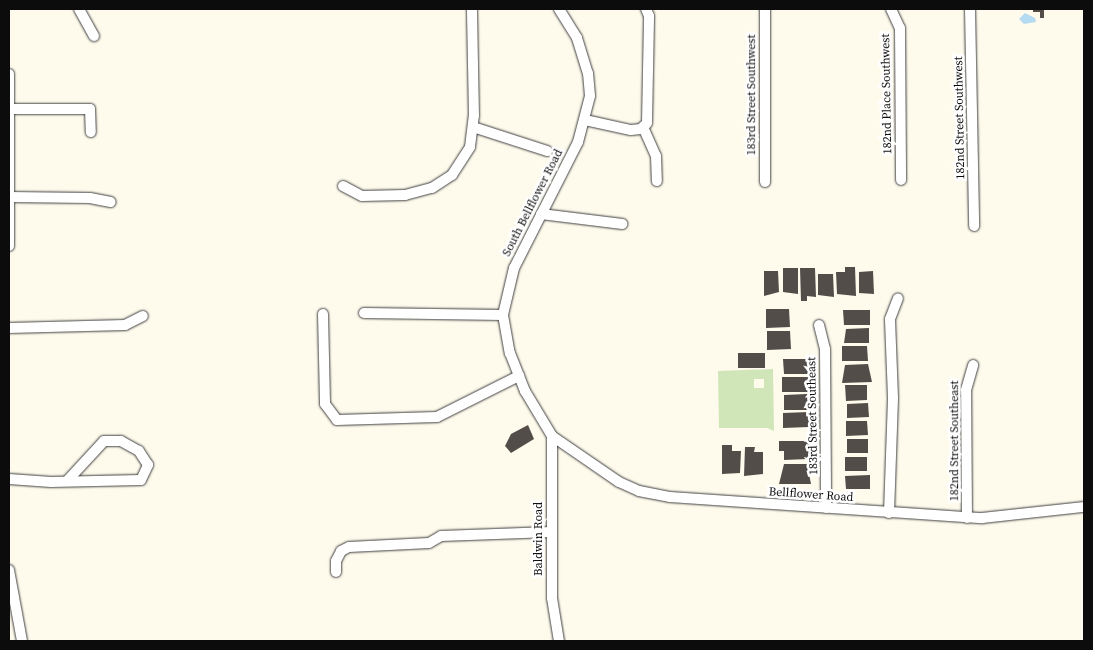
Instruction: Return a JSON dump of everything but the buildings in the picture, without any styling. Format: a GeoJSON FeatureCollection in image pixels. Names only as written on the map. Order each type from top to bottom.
{"type":"FeatureCollection","features":[{"type":"Feature","properties":{"kind":"street"},"geometry":{"type":"LineString","coordinates":[[79,9],[94,36]]}},
{"type":"Feature","properties":{"kind":"street"},"geometry":{"type":"LineString","coordinates":[[343,186],[362,196],[405,195],[432,188],[452,175],[470,148],[473,127],[472,9]]}},
{"type":"Feature","properties":{"kind":"street","name":"South Bellflower Road"},"geometry":{"type":"LineString","coordinates":[[552,436],[540,420],[519,376],[510,353],[504,315],[514,268],[578,142],[590,96],[588,73],[577,38],[559,9]]}},
{"type":"Feature","properties":{"kind":"street"},"geometry":{"type":"LineString","coordinates":[[585,120],[631,130],[643,127],[650,115],[649,16],[646,9]]}},
{"type":"Feature","properties":{"kind":"street","name":"183rd Street Southwest"},"geometry":{"type":"LineString","coordinates":[[765,9],[765,182]]}},
{"type":"Feature","properties":{"kind":"street","name":"182nd Place Southwest"},"geometry":{"type":"LineString","coordinates":[[891,9],[900,28],[901,180]]}},
{"type":"Feature","properties":{"kind":"street","name":"182nd Street Southwest"},"geometry":{"type":"LineString","coordinates":[[970,9],[974,226]]}},
{"type":"Feature","properties":{"kind":"street"},"geometry":{"type":"LineString","coordinates":[[9,74],[9,246]]}},
{"type":"Feature","properties":{"kind":"street"},"geometry":{"type":"LineString","coordinates":[[9,109],[90,109],[91,132]]}},
{"type":"Feature","properties":{"kind":"street"},"geometry":{"type":"LineString","coordinates":[[473,127],[546,151]]}},
{"type":"Feature","properties":{"kind":"street"},"geometry":{"type":"LineString","coordinates":[[643,127],[656,156],[657,181]]}},
{"type":"Feature","properties":{"kind":"street"},"geometry":{"type":"LineString","coordinates":[[9,197],[90,198],[111,202]]}},
{"type":"Feature","properties":{"kind":"street"},"geometry":{"type":"LineString","coordinates":[[541,214],[622,224]]}},
{"type":"Feature","properties":{"kind":"street"},"geometry":{"type":"LineString","coordinates":[[889,513],[893,398],[890,319],[898,298]]}},
{"type":"Feature","properties":{"kind":"street"},"geometry":{"type":"LineString","coordinates":[[364,313],[504,315]]}},
{"type":"Feature","properties":{"kind":"street"},"geometry":{"type":"LineString","coordinates":[[323,314],[325,404],[337,420],[437,417],[519,376]]}},
{"type":"Feature","properties":{"kind":"street"},"geometry":{"type":"LineString","coordinates":[[9,328],[125,325],[144,316]]}},
{"type":"Feature","properties":{"kind":"street","name":"183rd Street Southeast"},"geometry":{"type":"LineString","coordinates":[[819,325],[825,349],[826,508]]}},
{"type":"Feature","properties":{"kind":"street","name":"182nd Street Southeast"},"geometry":{"type":"LineString","coordinates":[[967,518],[966,390],[974,365]]}},
{"type":"Feature","properties":{"kind":"street","name":"Bellflower Road"},"geometry":{"type":"LineString","coordinates":[[552,436],[594,467],[639,491],[678,498],[967,518],[1084,507]]}},
{"type":"Feature","properties":{"kind":"street","name":"Baldwin Road"},"geometry":{"type":"LineString","coordinates":[[552,436],[552,598],[559,641]]}},
{"type":"Feature","properties":{"kind":"street"},"geometry":{"type":"LineString","coordinates":[[9,480],[68,480],[141,480],[148,465],[139,451],[121,441],[104,441],[68,480]]}},
{"type":"Feature","properties":{"kind":"street"},"geometry":{"type":"LineString","coordinates":[[336,572],[336,560],[341,551],[350,547],[430,543],[441,536],[551,532]]}},
{"type":"Feature","properties":{"kind":"street"},"geometry":{"type":"LineString","coordinates":[[9,570],[22,641]]}},
{"type":"Feature","properties":{"kind":"green space"},"geometry":{"type":"Polygon","coordinates":[[[773,369],[774,431],[767,428],[719,428],[718,371],[773,369]],[[754,379],[754,388],[764,388],[764,379],[754,379]]]}},
{"type":"Feature","properties":{"kind":"water"},"geometry":{"type":"Polygon","coordinates":[[[1025,13],[1035,18],[1036,22],[1024,24],[1019,19],[1025,13]]]}}]}
